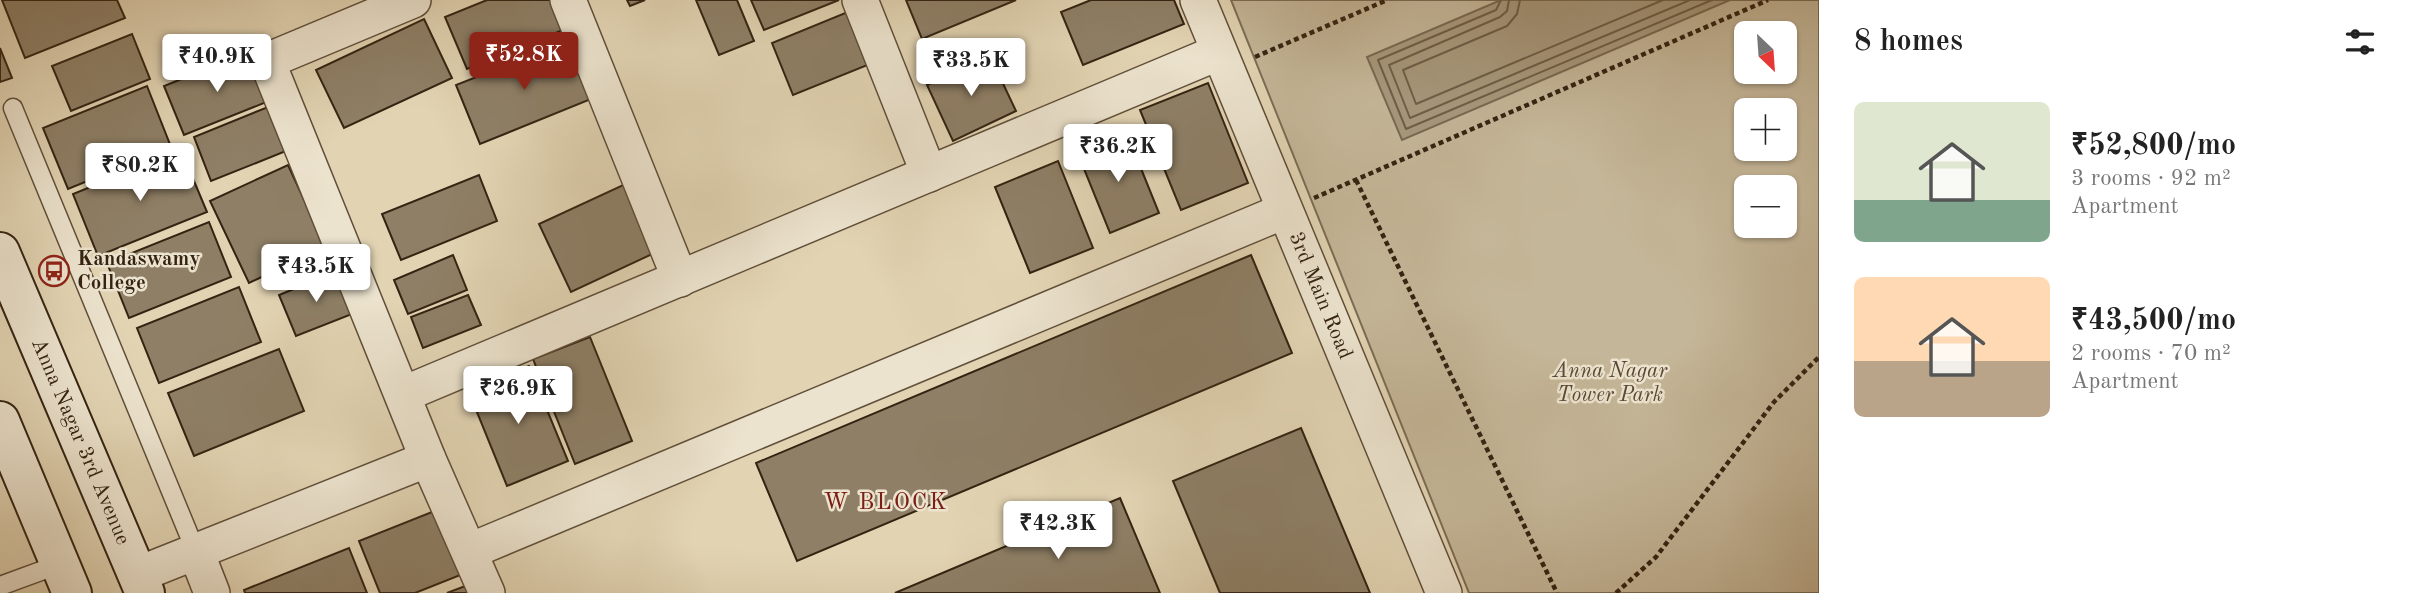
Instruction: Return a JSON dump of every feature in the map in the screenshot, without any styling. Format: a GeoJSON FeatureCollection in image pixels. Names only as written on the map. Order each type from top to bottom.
{"type":"FeatureCollection","features":[{"type":"Feature","properties":{"kind":"main road","name":"Anna Nagar 3rd Avenue"},"geometry":{"type":"LineString","coordinates":[[0,252],[141,584]]}},
{"type":"Feature","properties":{"kind":"main road"},"geometry":{"type":"LineString","coordinates":[[0,421],[66,578]]}},
{"type":"Feature","properties":{"kind":"street"},"geometry":{"type":"LineString","coordinates":[[413,0],[267,61],[404,394],[428,459],[487,593]]}},
{"type":"Feature","properties":{"kind":"street"},"geometry":{"type":"LineString","coordinates":[[568,0],[680,279]]}},
{"type":"Feature","properties":{"kind":"street"},"geometry":{"type":"LineString","coordinates":[[860,0],[929,174]]}},
{"type":"Feature","properties":{"kind":"street","name":"3rd Main Road"},"geometry":{"type":"LineString","coordinates":[[1198,0],[1444,593]]}},
{"type":"Feature","properties":{"kind":"street"},"geometry":{"type":"LineString","coordinates":[[404,394],[929,174],[1222,62]]}},
{"type":"Feature","properties":{"kind":"street"},"geometry":{"type":"LineString","coordinates":[[470,551],[1284,211]]}},
{"type":"Feature","properties":{"kind":"street"},"geometry":{"type":"LineString","coordinates":[[141,584],[196,552],[428,459]]}},
{"type":"Feature","properties":{"kind":"street"},"geometry":{"type":"LineString","coordinates":[[196,552],[212,593]]}},
{"type":"Feature","properties":{"kind":"lane"},"geometry":{"type":"LineString","coordinates":[[13,108],[196,552]]}},
{"type":"Feature","properties":{"kind":"lane"},"geometry":{"type":"LineString","coordinates":[[0,586],[66,578]]}},
{"type":"Feature","properties":{"kind":"path"},"geometry":{"type":"LineString","coordinates":[[1222,62],[1387,0]]}},
{"type":"Feature","properties":{"kind":"path"},"geometry":{"type":"LineString","coordinates":[[1284,211],[1768,0]]}},
{"type":"Feature","properties":{"kind":"path"},"geometry":{"type":"LineString","coordinates":[[1356,180],[1556,593]]}},
{"type":"Feature","properties":{"kind":"path"},"geometry":{"type":"LineString","coordinates":[[1616,593],[1656,557],[1774,402],[1819,357]]}},
{"type":"Feature","properties":{"kind":"green space","name":"Anna Nagar Tower Park"},"geometry":{"type":"Polygon","coordinates":[[[1231,0],[1819,0],[1819,593],[1469,593],[1231,0]]]}},
{"type":"Feature","properties":{"kind":"water"},"geometry":{"type":"Polygon","coordinates":[[[1501,0],[1730,0],[1402,140],[1367,57],[1501,0]]]}},
{"type":"Feature","properties":{"kind":"building"},"geometry":{"type":"Polygon","coordinates":[[[2,0],[117,0],[125,18],[25,58],[2,0]]]}},
{"type":"Feature","properties":{"kind":"building"},"geometry":{"type":"Polygon","coordinates":[[[487,0],[551,0],[563,30],[467,69],[445,17],[487,0]]]}},
{"type":"Feature","properties":{"kind":"building"},"geometry":{"type":"Polygon","coordinates":[[[627,0],[645,0],[630,6],[627,0]]]}},
{"type":"Feature","properties":{"kind":"building"},"geometry":{"type":"Polygon","coordinates":[[[696,0],[737,0],[754,41],[719,55],[696,0]]]}},
{"type":"Feature","properties":{"kind":"building"},"geometry":{"type":"Polygon","coordinates":[[[751,0],[839,0],[764,30],[751,0]]]}},
{"type":"Feature","properties":{"kind":"building"},"geometry":{"type":"Polygon","coordinates":[[[906,0],[1016,0],[922,39],[906,0]]]}},
{"type":"Feature","properties":{"kind":"building"},"geometry":{"type":"Polygon","coordinates":[[[1091,0],[1174,0],[1184,24],[1083,65],[1061,12],[1091,0]]]}},
{"type":"Feature","properties":{"kind":"building"},"geometry":{"type":"Polygon","coordinates":[[[855,9],[875,62],[793,95],[772,43],[855,9]]]}},
{"type":"Feature","properties":{"kind":"building"},"geometry":{"type":"Polygon","coordinates":[[[424,19],[452,78],[344,128],[316,70],[424,19]]]}},
{"type":"Feature","properties":{"kind":"building"},"geometry":{"type":"Polygon","coordinates":[[[132,34],[150,79],[71,111],[52,66],[132,34]]]}},
{"type":"Feature","properties":{"kind":"building"},"geometry":{"type":"Polygon","coordinates":[[[568,41],[591,99],[480,144],[456,85],[568,41]]]}},
{"type":"Feature","properties":{"kind":"building"},"geometry":{"type":"Polygon","coordinates":[[[0,48],[12,78],[0,82],[0,48]]]}},
{"type":"Feature","properties":{"kind":"building"},"geometry":{"type":"Polygon","coordinates":[[[249,52],[269,101],[184,135],[164,86],[249,52]]]}},
{"type":"Feature","properties":{"kind":"building"},"geometry":{"type":"Polygon","coordinates":[[[990,56],[1016,111],[953,141],[927,85],[990,56]]]}},
{"type":"Feature","properties":{"kind":"building"},"geometry":{"type":"Polygon","coordinates":[[[1208,83],[1248,183],[1181,210],[1140,110],[1208,83]]]}},
{"type":"Feature","properties":{"kind":"building"},"geometry":{"type":"Polygon","coordinates":[[[147,86],[171,147],[68,189],[43,128],[147,86]]]}},
{"type":"Feature","properties":{"kind":"building"},"geometry":{"type":"Polygon","coordinates":[[[268,107],[286,151],[211,181],[194,137],[268,107]]]}},
{"type":"Feature","properties":{"kind":"building"},"geometry":{"type":"Polygon","coordinates":[[[1127,134],[1159,213],[1110,233],[1078,154],[1127,134]]]}},
{"type":"Feature","properties":{"kind":"building"},"geometry":{"type":"Polygon","coordinates":[[[181,150],[207,212],[98,256],[73,194],[181,150]]]}},
{"type":"Feature","properties":{"kind":"building"},"geometry":{"type":"Polygon","coordinates":[[[1058,161],[1093,248],[1030,273],[995,187],[1058,161]]]}},
{"type":"Feature","properties":{"kind":"building"},"geometry":{"type":"Polygon","coordinates":[[[288,165],[326,247],[249,283],[210,201],[288,165]]]}},
{"type":"Feature","properties":{"kind":"building"},"geometry":{"type":"Polygon","coordinates":[[[479,175],[497,221],[401,260],[382,214],[479,175]]]}},
{"type":"Feature","properties":{"kind":"building"},"geometry":{"type":"Polygon","coordinates":[[[634,180],[665,248],[571,292],[539,224],[634,180]]]}},
{"type":"Feature","properties":{"kind":"building"},"geometry":{"type":"Polygon","coordinates":[[[209,222],[231,277],[129,318],[107,263],[209,222]]]}},
{"type":"Feature","properties":{"kind":"building"},"geometry":{"type":"Polygon","coordinates":[[[453,255],[467,290],[408,314],[394,280],[453,255]]]}},
{"type":"Feature","properties":{"kind":"building"},"geometry":{"type":"Polygon","coordinates":[[[1251,255],[1292,353],[797,561],[756,463],[1251,255]]]}},
{"type":"Feature","properties":{"kind":"building"},"geometry":{"type":"Polygon","coordinates":[[[335,272],[352,314],[296,336],[279,295],[335,272]]]}},
{"type":"Feature","properties":{"kind":"building"},"geometry":{"type":"Polygon","coordinates":[[[239,287],[261,342],[159,383],[137,328],[239,287]]]}},
{"type":"Feature","properties":{"kind":"building"},"geometry":{"type":"Polygon","coordinates":[[[468,295],[481,325],[423,348],[411,317],[468,295]]]}},
{"type":"Feature","properties":{"kind":"building"},"geometry":{"type":"Polygon","coordinates":[[[590,337],[632,441],[575,464],[533,359],[590,337]]]}},
{"type":"Feature","properties":{"kind":"building"},"geometry":{"type":"Polygon","coordinates":[[[279,349],[304,411],[194,456],[168,393],[279,349]]]}},
{"type":"Feature","properties":{"kind":"building"},"geometry":{"type":"Polygon","coordinates":[[[529,366],[568,461],[507,486],[468,390],[529,366]]]}},
{"type":"Feature","properties":{"kind":"building"},"geometry":{"type":"Polygon","coordinates":[[[1301,428],[1370,593],[1220,593],[1173,481],[1301,428]]]}},
{"type":"Feature","properties":{"kind":"building"},"geometry":{"type":"Polygon","coordinates":[[[1120,498],[1160,593],[895,593],[1120,498]]]}},
{"type":"Feature","properties":{"kind":"building"},"geometry":{"type":"Polygon","coordinates":[[[442,508],[468,572],[415,593],[380,593],[359,541],[442,508]]]}},
{"type":"Feature","properties":{"kind":"building"},"geometry":{"type":"Polygon","coordinates":[[[349,548],[367,593],[245,593],[244,590],[349,548]]]}},
{"type":"Feature","properties":{"kind":"building"},"geometry":{"type":"Polygon","coordinates":[[[473,583],[477,593],[447,593],[473,583]]]}},
{"type":"Feature","properties":{"kind":"place","name":"Kandaswamy College"},"geometry":{"type":"Point","coordinates":[54,271]}},
{"type":"Feature","properties":{"kind":"district","name":"W BLOCK"},"geometry":{"type":"Point","coordinates":[886,502]}}]}
